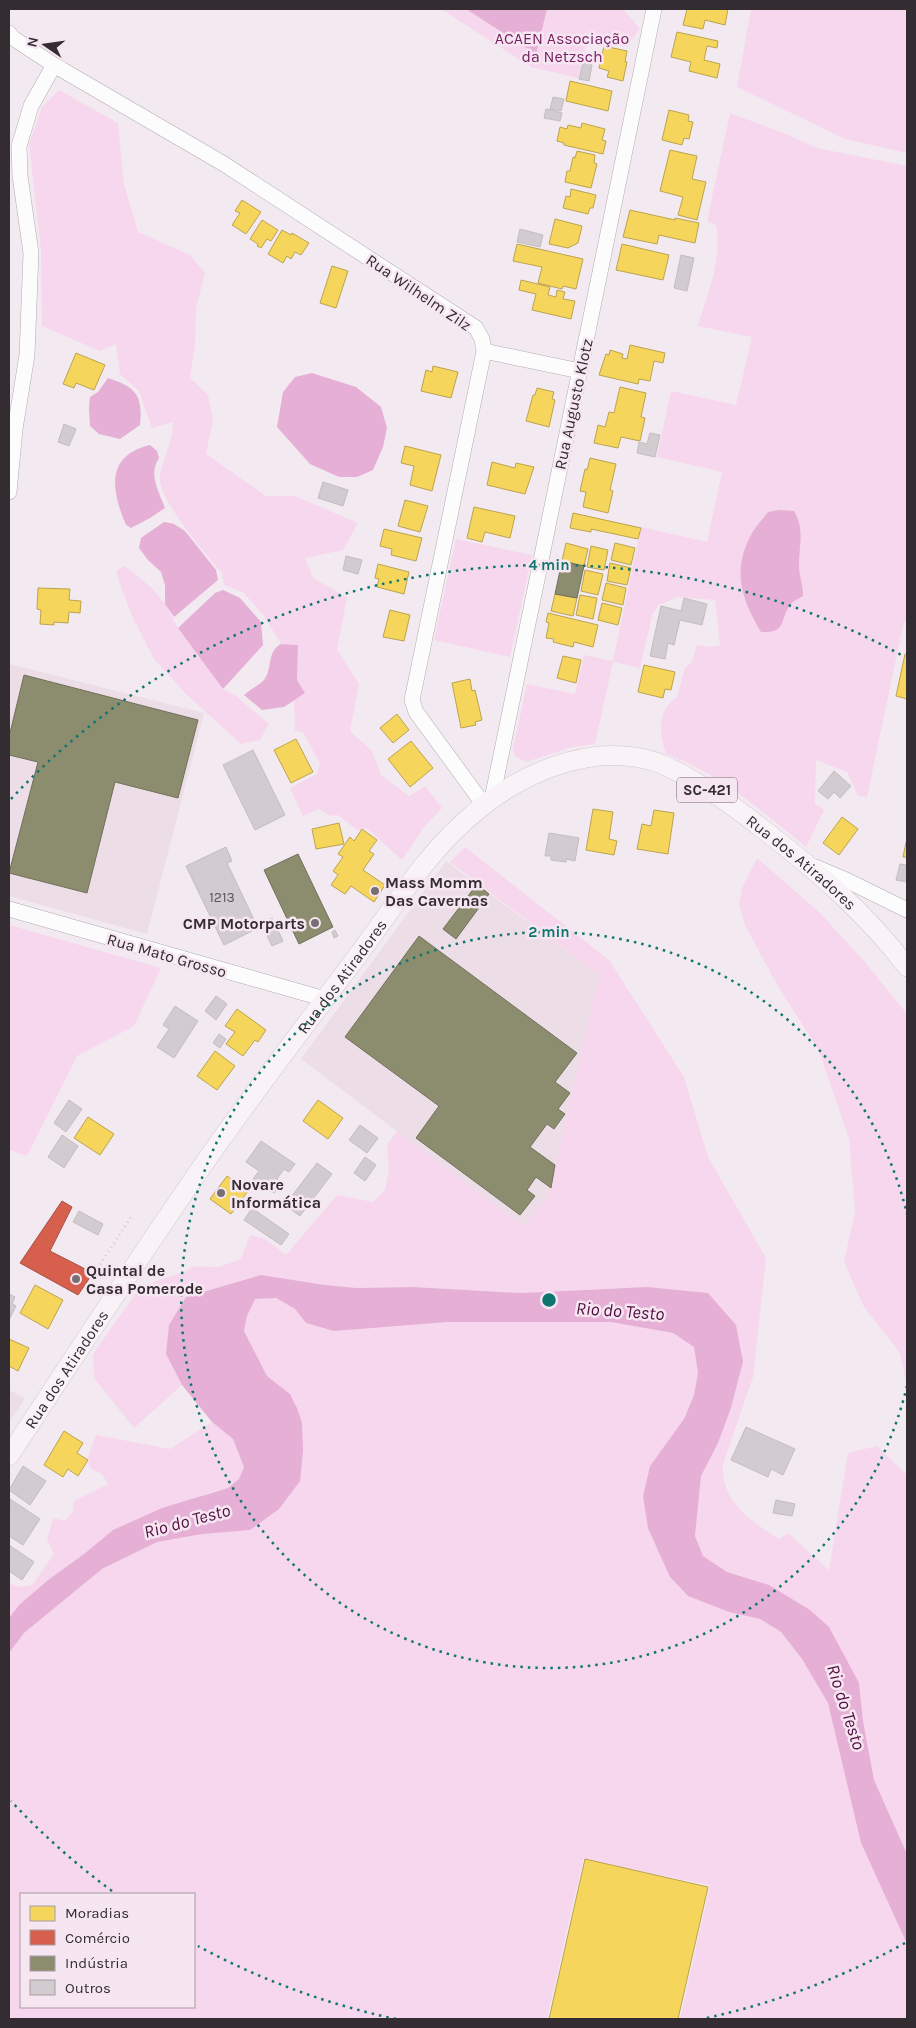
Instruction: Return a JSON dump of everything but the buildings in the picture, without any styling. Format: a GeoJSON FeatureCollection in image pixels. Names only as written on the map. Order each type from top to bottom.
{"type":"FeatureCollection","features":[{"type":"Feature","properties":{"kind":"main road","name":"Rua dos Atiradores"},"geometry":{"type":"LineString","coordinates":[[9,1456],[120,1287],[220,1141],[426,862],[453,832],[488,802],[516,783],[543,770],[599,756],[623,755],[651,760],[669,767],[747,817],[811,866],[870,923],[907,966]]}},
{"type":"Feature","properties":{"kind":"street","name":"Rua Augusto Klotz"},"geometry":{"type":"LineString","coordinates":[[488,802],[580,371],[654,9]]}},
{"type":"Feature","properties":{"kind":"street","name":"Rua Wilhelm Zilz"},"geometry":{"type":"LineString","coordinates":[[9,33],[54,65],[224,164],[476,328],[482,339],[484,351]]}},
{"type":"Feature","properties":{"kind":"street"},"geometry":{"type":"LineString","coordinates":[[9,492],[15,429],[27,355],[31,253],[20,176],[19,146],[31,106],[54,65]]}},
{"type":"Feature","properties":{"kind":"street"},"geometry":{"type":"LineString","coordinates":[[488,802],[416,712],[412,700],[484,351],[580,371]]}},
{"type":"Feature","properties":{"kind":"street"},"geometry":{"type":"LineString","coordinates":[[811,866],[846,880],[907,910]]}},
{"type":"Feature","properties":{"kind":"street","name":"Rua Mato Grosso"},"geometry":{"type":"LineString","coordinates":[[9,909],[325,999]]}},
{"type":"Feature","properties":{"kind":"path"},"geometry":{"type":"LineString","coordinates":[[120,1287],[95,1271],[131,1217]]}},
{"type":"Feature","properties":{"kind":"shaded area"},"geometry":{"type":"Polygon","coordinates":[[[9,664],[204,713],[147,934],[9,896],[9,664]]]}},
{"type":"Feature","properties":{"kind":"shaded area"},"geometry":{"type":"Polygon","coordinates":[[[446,861],[599,975],[550,1192],[524,1227],[301,1059],[446,861]]]}},
{"type":"Feature","properties":{"kind":"shaded area"},"geometry":{"type":"Polygon","coordinates":[[[9,1390],[25,1398],[9,1423],[9,1390]]]}},
{"type":"Feature","properties":{"kind":"green space","name":"ACAEN Associação da Netzsch"},"geometry":{"type":"Polygon","coordinates":[[[441,9],[623,9],[640,29],[629,43],[589,34],[578,78],[531,67],[441,9]]]}},
{"type":"Feature","properties":{"kind":"green space"},"geometry":{"type":"Polygon","coordinates":[[[751,9],[907,9],[907,153],[845,139],[737,87],[751,9]]]}},
{"type":"Feature","properties":{"kind":"green space"},"geometry":{"type":"Polygon","coordinates":[[[59,90],[118,123],[124,184],[138,232],[190,255],[205,273],[196,308],[195,346],[190,378],[208,395],[213,420],[206,454],[266,496],[295,496],[358,523],[343,550],[305,558],[313,578],[347,597],[337,650],[359,684],[350,731],[372,751],[381,775],[409,796],[425,786],[442,808],[424,827],[402,860],[366,828],[357,830],[338,815],[330,816],[319,809],[303,816],[290,788],[317,774],[320,764],[303,732],[295,731],[294,700],[304,693],[297,680],[298,645],[281,644],[264,616],[244,593],[224,585],[222,573],[195,541],[166,499],[161,487],[160,477],[172,436],[173,422],[152,428],[139,391],[120,374],[116,344],[100,351],[42,326],[41,251],[29,144],[42,107],[59,90]]]}},
{"type":"Feature","properties":{"kind":"green space"},"geometry":{"type":"Polygon","coordinates":[[[730,113],[817,148],[907,166],[907,622],[904,621],[867,797],[858,796],[847,772],[816,760],[815,804],[824,810],[806,847],[740,794],[704,772],[666,754],[661,731],[662,716],[665,709],[677,697],[685,668],[692,661],[697,645],[711,647],[720,645],[715,600],[677,597],[658,605],[652,616],[640,668],[613,662],[595,744],[572,747],[526,762],[515,756],[513,749],[527,684],[575,694],[584,655],[613,661],[641,527],[707,542],[722,472],[657,457],[671,391],[736,405],[752,337],[698,326],[716,263],[718,238],[716,225],[707,221],[730,113]]]}},
{"type":"Feature","properties":{"kind":"green space"},"geometry":{"type":"Polygon","coordinates":[[[456,539],[532,555],[510,657],[434,640],[456,539]]]}},
{"type":"Feature","properties":{"kind":"green space"},"geometry":{"type":"Polygon","coordinates":[[[125,566],[153,589],[165,604],[178,628],[223,689],[236,696],[269,724],[260,740],[241,744],[186,694],[154,659],[132,616],[117,576],[117,570],[125,566]]]}},
{"type":"Feature","properties":{"kind":"green space"},"geometry":{"type":"Polygon","coordinates":[[[465,847],[609,960],[684,1077],[708,1157],[766,1258],[753,1377],[723,1464],[723,1477],[727,1489],[739,1509],[779,1539],[788,1533],[829,1570],[848,1453],[877,1446],[907,1475],[907,1854],[874,1780],[863,1721],[859,1683],[769,1585],[727,1572],[703,1556],[695,1536],[701,1476],[718,1443],[731,1408],[743,1362],[623,1288],[521,1293],[413,1287],[357,1288],[261,1275],[228,1285],[166,1354],[182,1385],[134,1428],[94,1378],[93,1354],[141,1286],[184,1272],[195,1266],[219,1267],[241,1259],[250,1235],[265,1239],[286,1255],[337,1195],[373,1202],[385,1190],[389,1171],[387,1145],[397,1131],[524,1227],[550,1192],[599,975],[450,862],[465,847]]]}},
{"type":"Feature","properties":{"kind":"green space"},"geometry":{"type":"Polygon","coordinates":[[[757,858],[819,912],[864,961],[907,1014],[907,1386],[900,1353],[864,1307],[844,1262],[855,1211],[849,1139],[819,1051],[775,981],[745,925],[739,905],[742,888],[757,858]]]}},
{"type":"Feature","properties":{"kind":"green space"},"geometry":{"type":"Polygon","coordinates":[[[9,925],[161,968],[134,1026],[77,1056],[27,1156],[9,1150],[9,925]]]}},
{"type":"Feature","properties":{"kind":"green space"},"geometry":{"type":"Polygon","coordinates":[[[276,1298],[295,1309],[306,1323],[385,1327],[448,1322],[611,1322],[673,1333],[694,1347],[698,1373],[694,1395],[684,1419],[650,1466],[643,1496],[670,1577],[688,1596],[729,1612],[760,1619],[781,1632],[802,1659],[828,1703],[861,1843],[907,1944],[907,2019],[680,2019],[710,1885],[583,1860],[547,2019],[9,2019],[9,1653],[24,1633],[102,1569],[157,1542],[201,1534],[302,1423],[290,1394],[267,1376],[244,1331],[247,1316],[255,1299],[276,1298]]]}},
{"type":"Feature","properties":{"kind":"green space"},"geometry":{"type":"Polygon","coordinates":[[[212,1422],[233,1439],[244,1467],[239,1479],[228,1488],[209,1493],[113,1530],[48,1580],[19,1605],[9,1618],[9,1583],[19,1587],[32,1585],[54,1554],[47,1539],[53,1518],[65,1521],[73,1512],[74,1501],[108,1484],[102,1474],[90,1468],[88,1457],[96,1435],[170,1449],[212,1422]]]}},
{"type":"Feature","properties":{"kind":"water"},"geometry":{"type":"Polygon","coordinates":[[[466,9],[547,9],[536,54],[466,9]]]}},
{"type":"Feature","properties":{"kind":"water"},"geometry":{"type":"Polygon","coordinates":[[[312,373],[356,387],[381,407],[387,428],[383,447],[373,470],[357,477],[339,477],[310,464],[277,427],[283,392],[295,377],[312,373]]]}},
{"type":"Feature","properties":{"kind":"water"},"geometry":{"type":"Polygon","coordinates":[[[108,378],[118,381],[131,389],[139,399],[140,425],[120,439],[99,434],[90,426],[90,397],[98,392],[108,378]]]}},
{"type":"Feature","properties":{"kind":"water"},"geometry":{"type":"Polygon","coordinates":[[[150,445],[157,451],[159,458],[154,470],[154,477],[165,508],[131,528],[126,525],[117,500],[115,488],[118,466],[135,450],[150,445]]]}},
{"type":"Feature","properties":{"kind":"water"},"geometry":{"type":"Polygon","coordinates":[[[779,510],[794,511],[799,524],[801,537],[799,569],[803,596],[791,604],[779,628],[769,632],[761,632],[744,597],[741,562],[750,537],[756,527],[768,512],[779,510]]]}},
{"type":"Feature","properties":{"kind":"water"},"geometry":{"type":"Polygon","coordinates":[[[164,522],[174,524],[185,531],[216,570],[218,580],[174,617],[165,604],[165,585],[161,572],[139,548],[141,538],[164,522]]]}},
{"type":"Feature","properties":{"kind":"water"},"geometry":{"type":"Polygon","coordinates":[[[223,590],[240,598],[261,622],[263,645],[223,689],[178,628],[215,593],[223,590]]]}},
{"type":"Feature","properties":{"kind":"water"},"geometry":{"type":"Polygon","coordinates":[[[281,644],[298,645],[297,680],[305,693],[284,707],[262,710],[244,695],[267,676],[273,651],[281,644]]]}},
{"type":"Feature","properties":{"kind":"water","name":"Rio do Testo"},"geometry":{"type":"Polygon","coordinates":[[[261,1275],[357,1288],[413,1287],[521,1293],[647,1287],[708,1293],[736,1325],[743,1362],[731,1408],[718,1443],[701,1476],[695,1536],[703,1556],[727,1572],[769,1585],[810,1610],[829,1627],[859,1683],[863,1721],[874,1780],[907,1854],[907,1944],[861,1843],[828,1703],[802,1659],[781,1632],[760,1619],[729,1612],[688,1596],[670,1577],[648,1528],[643,1496],[650,1466],[684,1419],[694,1395],[698,1373],[694,1347],[673,1333],[611,1322],[448,1322],[334,1331],[306,1323],[295,1309],[276,1298],[255,1299],[247,1316],[244,1331],[267,1376],[290,1394],[297,1408],[302,1423],[303,1451],[300,1481],[279,1509],[250,1530],[202,1534],[157,1542],[102,1569],[24,1633],[9,1653],[9,1618],[19,1605],[113,1530],[162,1508],[228,1488],[239,1479],[244,1467],[233,1439],[212,1422],[182,1385],[166,1354],[169,1325],[186,1297],[261,1275]]]}},
{"type":"Feature","properties":{"kind":"place","name":"Mass Momm Das Cavernas"},"geometry":{"type":"Point","coordinates":[375,891]}},
{"type":"Feature","properties":{"kind":"place","name":"CMP Motorparts"},"geometry":{"type":"Point","coordinates":[315,923]}},
{"type":"Feature","properties":{"kind":"place","name":"Novare Informática"},"geometry":{"type":"Point","coordinates":[221,1193]}},
{"type":"Feature","properties":{"kind":"place","name":"Quintal de Casa Pomerode"},"geometry":{"type":"Point","coordinates":[76,1279]}}]}
